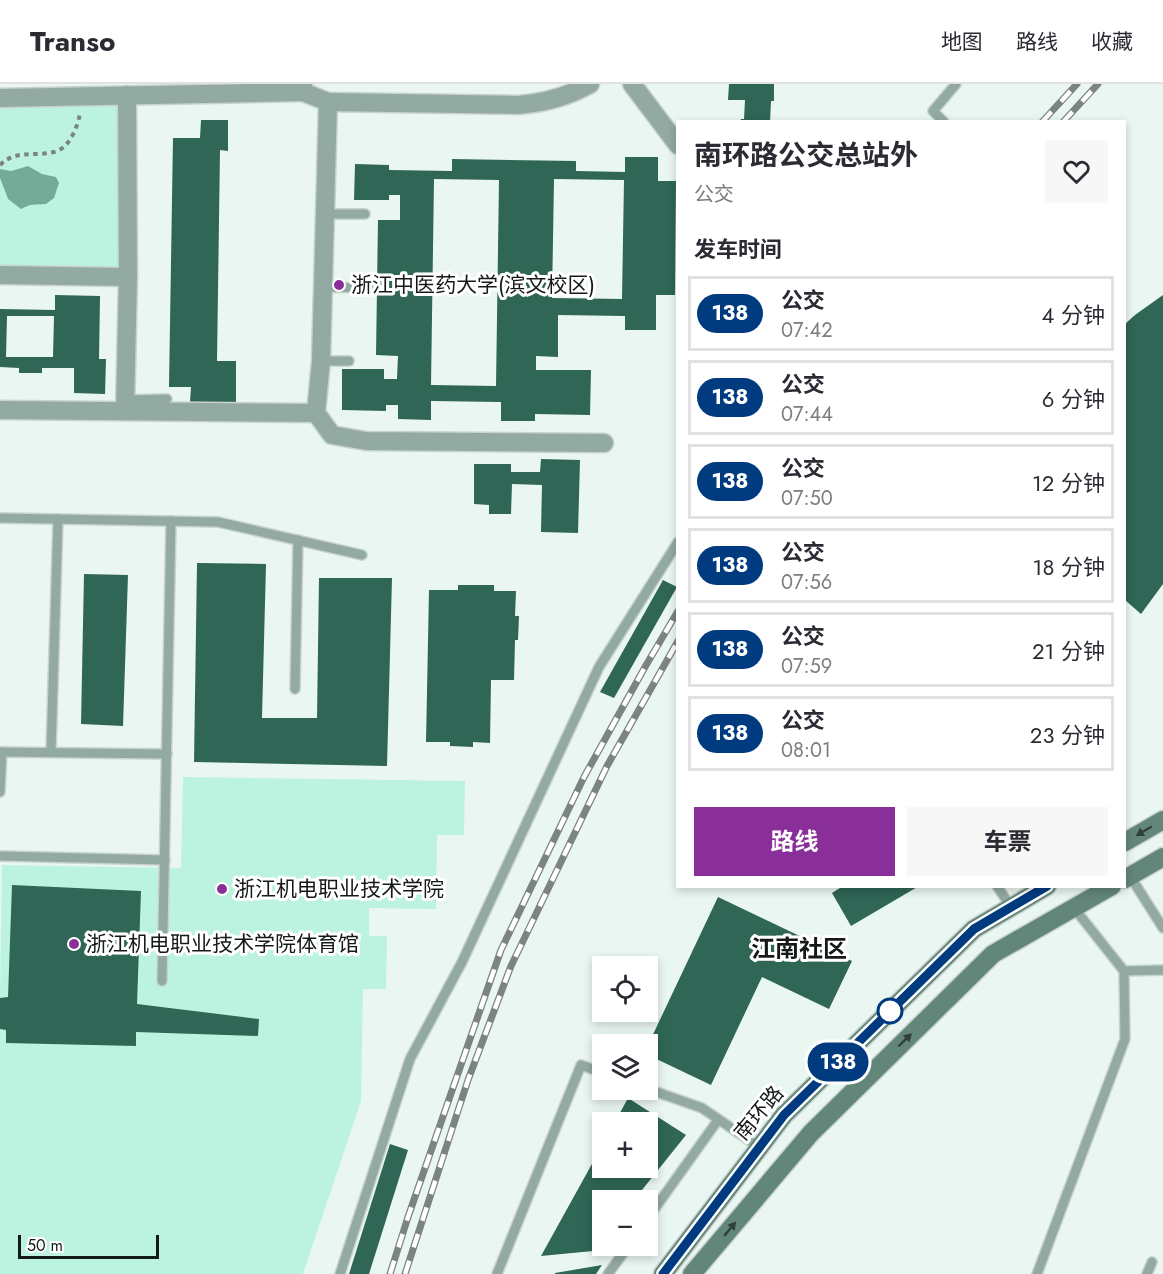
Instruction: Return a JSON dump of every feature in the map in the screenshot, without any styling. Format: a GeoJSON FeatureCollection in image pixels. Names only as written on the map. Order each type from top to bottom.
{"type":"FeatureCollection","features":[{"type":"Feature","properties":{"kind":"main road"},"geometry":{"type":"LineString","coordinates":[[1126,841],[1163,820]]}},
{"type":"Feature","properties":{"kind":"main road"},"geometry":{"type":"LineString","coordinates":[[1128,877],[1163,857]]}},
{"type":"Feature","properties":{"kind":"main road","name":"南环路"},"geometry":{"type":"LineString","coordinates":[[663,1274],[784,1115],[974,929],[1044,888]]}},
{"type":"Feature","properties":{"kind":"main road"},"geometry":{"type":"LineString","coordinates":[[692,1274],[811,1132],[993,954],[1109,888]]}},
{"type":"Feature","properties":{"kind":"street"},"geometry":{"type":"LineString","coordinates":[[0,98],[27,91],[84,96],[303,88],[328,102],[528,104],[557,99],[590,84]]}},
{"type":"Feature","properties":{"kind":"street"},"geometry":{"type":"LineString","coordinates":[[632,84],[676,142]]}},
{"type":"Feature","properties":{"kind":"street"},"geometry":{"type":"LineString","coordinates":[[125,406],[128,277],[127,95]]}},
{"type":"Feature","properties":{"kind":"street"},"geometry":{"type":"LineString","coordinates":[[328,102],[321,360],[316,413],[332,435],[366,441],[604,443]]}},
{"type":"Feature","properties":{"kind":"street"},"geometry":{"type":"LineString","coordinates":[[0,275],[128,277]]}},
{"type":"Feature","properties":{"kind":"street"},"geometry":{"type":"LineString","coordinates":[[0,410],[125,406],[316,413]]}},
{"type":"Feature","properties":{"kind":"lane"},"geometry":{"type":"LineString","coordinates":[[942,120],[933,111],[956,84]]}},
{"type":"Feature","properties":{"kind":"lane"},"geometry":{"type":"LineString","coordinates":[[325,214],[365,214]]}},
{"type":"Feature","properties":{"kind":"lane"},"geometry":{"type":"LineString","coordinates":[[323,286],[369,288]]}},
{"type":"Feature","properties":{"kind":"lane"},"geometry":{"type":"LineString","coordinates":[[321,360],[349,361]]}},
{"type":"Feature","properties":{"kind":"lane"},"geometry":{"type":"LineString","coordinates":[[125,406],[167,399]]}},
{"type":"Feature","properties":{"kind":"lane"},"geometry":{"type":"LineString","coordinates":[[0,518],[218,522],[362,555]]}},
{"type":"Feature","properties":{"kind":"lane"},"geometry":{"type":"LineString","coordinates":[[51,752],[58,519]]}},
{"type":"Feature","properties":{"kind":"lane"},"geometry":{"type":"LineString","coordinates":[[162,981],[171,521]]}},
{"type":"Feature","properties":{"kind":"lane"},"geometry":{"type":"LineString","coordinates":[[295,689],[298,540]]}},
{"type":"Feature","properties":{"kind":"lane"},"geometry":{"type":"LineString","coordinates":[[340,1274],[410,1059],[462,962],[599,667],[676,545]]}},
{"type":"Feature","properties":{"kind":"lane"},"geometry":{"type":"LineString","coordinates":[[0,792],[1,752],[167,754]]}},
{"type":"Feature","properties":{"kind":"lane"},"geometry":{"type":"LineString","coordinates":[[0,856],[165,860]]}},
{"type":"Feature","properties":{"kind":"lane"},"geometry":{"type":"LineString","coordinates":[[1128,877],[1163,928]]}},
{"type":"Feature","properties":{"kind":"lane"},"geometry":{"type":"LineString","coordinates":[[998,888],[1011,907]]}},
{"type":"Feature","properties":{"kind":"lane"},"geometry":{"type":"LineString","coordinates":[[1038,1274],[1125,1039],[1124,972],[1074,908]]}},
{"type":"Feature","properties":{"kind":"lane"},"geometry":{"type":"LineString","coordinates":[[1124,972],[1163,970]]}},
{"type":"Feature","properties":{"kind":"lane"},"geometry":{"type":"LineString","coordinates":[[498,1274],[581,1065],[592,1069]]}},
{"type":"Feature","properties":{"kind":"lane"},"geometry":{"type":"LineString","coordinates":[[658,1093],[702,1108],[759,1147]]}},
{"type":"Feature","properties":{"kind":"lane"},"geometry":{"type":"LineString","coordinates":[[658,1204],[718,1120]]}},
{"type":"Feature","properties":{"kind":"lane"},"geometry":{"type":"LineString","coordinates":[[608,1274],[621,1256]]}},
{"type":"Feature","properties":{"kind":"lane"},"geometry":{"type":"LineString","coordinates":[[1147,1274],[1152,1262]]}},
{"type":"Feature","properties":{"kind":"path"},"geometry":{"type":"LineString","coordinates":[[0,165],[7,159],[25,154],[56,152],[69,141],[79,120],[84,96]]}},
{"type":"Feature","properties":{"kind":"shaded area"},"geometry":{"type":"Polygon","coordinates":[[[0,103],[122,104],[119,270],[0,268],[0,178],[8,199],[25,208],[30,205],[46,204],[56,177],[42,174],[28,166],[11,171],[0,169],[0,103]]]}},
{"type":"Feature","properties":{"kind":"shaded area"},"geometry":{"type":"Polygon","coordinates":[[[28,166],[42,174],[56,177],[59,183],[54,198],[46,204],[30,205],[21,209],[8,199],[0,178],[0,169],[11,171],[28,166]]]}},
{"type":"Feature","properties":{"kind":"shaded area"},"geometry":{"type":"Polygon","coordinates":[[[183,777],[465,781],[464,835],[437,835],[436,909],[369,908],[369,936],[387,936],[386,989],[363,989],[361,1101],[303,1274],[0,1274],[2,865],[181,868],[183,777]]]}},
{"type":"Feature","properties":{"kind":"building"},"geometry":{"type":"Polygon","coordinates":[[[729,84],[774,84],[774,101],[771,101],[770,120],[741,120],[744,119],[745,100],[728,100],[729,84]]]}},
{"type":"Feature","properties":{"kind":"building"},"geometry":{"type":"Polygon","coordinates":[[[201,120],[228,120],[228,151],[220,150],[217,361],[236,361],[236,403],[190,402],[191,387],[169,387],[173,138],[200,138],[201,120]]]}},
{"type":"Feature","properties":{"kind":"building"},"geometry":{"type":"Polygon","coordinates":[[[625,157],[658,157],[658,181],[676,181],[675,295],[656,295],[656,330],[625,330],[625,316],[558,315],[558,357],[536,356],[536,370],[591,370],[590,415],[535,414],[535,421],[501,421],[501,402],[431,401],[431,420],[398,419],[398,405],[386,405],[386,411],[342,410],[342,369],[384,369],[384,379],[397,379],[398,356],[376,355],[378,220],[400,220],[400,195],[389,195],[389,200],[354,200],[355,164],[389,165],[389,170],[452,171],[452,159],[576,161],[576,171],[625,172],[625,157]],[[434,179],[431,385],[496,386],[499,180],[434,179]],[[554,179],[552,298],[622,299],[624,180],[554,179]]]}},
{"type":"Feature","properties":{"kind":"building"},"geometry":{"type":"Polygon","coordinates":[[[55,295],[100,296],[99,359],[106,359],[105,394],[74,393],[74,368],[42,368],[42,373],[19,373],[19,368],[0,367],[0,309],[55,310],[55,295]],[[7,316],[6,357],[53,357],[54,316],[7,316]]]}},
{"type":"Feature","properties":{"kind":"building"},"geometry":{"type":"Polygon","coordinates":[[[1163,295],[1163,584],[1141,614],[1126,601],[1126,323],[1163,295]]]}},
{"type":"Feature","properties":{"kind":"building"},"geometry":{"type":"Polygon","coordinates":[[[541,459],[580,460],[578,533],[541,532],[542,485],[512,484],[511,514],[489,514],[489,505],[474,504],[474,464],[511,464],[511,472],[540,472],[541,459]]]}},
{"type":"Feature","properties":{"kind":"building"},"geometry":{"type":"Polygon","coordinates":[[[197,563],[266,564],[262,718],[317,718],[319,578],[392,578],[387,766],[194,762],[197,563]]]}},
{"type":"Feature","properties":{"kind":"building"},"geometry":{"type":"Polygon","coordinates":[[[84,574],[128,575],[123,726],[81,724],[84,574]]]}},
{"type":"Feature","properties":{"kind":"building"},"geometry":{"type":"Polygon","coordinates":[[[663,580],[676,586],[614,698],[600,692],[663,580]]]}},
{"type":"Feature","properties":{"kind":"building"},"geometry":{"type":"Polygon","coordinates":[[[458,585],[494,585],[494,591],[516,591],[515,616],[519,616],[518,640],[515,640],[514,680],[491,680],[490,743],[473,742],[473,747],[450,746],[450,742],[426,742],[429,590],[458,590],[458,585]]]}},
{"type":"Feature","properties":{"kind":"building","name":"浙江机电职业技术学院体育馆"},"geometry":{"type":"Polygon","coordinates":[[[12,885],[141,891],[137,1004],[259,1019],[258,1036],[136,1032],[136,1046],[6,1043],[6,1030],[0,1029],[0,998],[8,997],[12,885]]]}},
{"type":"Feature","properties":{"kind":"building"},"geometry":{"type":"Polygon","coordinates":[[[840,888],[916,888],[851,926],[832,893],[840,888]]]}},
{"type":"Feature","properties":{"kind":"building"},"geometry":{"type":"Polygon","coordinates":[[[718,897],[852,961],[829,1009],[762,977],[711,1085],[658,1060],[658,1034],[653,1034],[718,897]]]}},
{"type":"Feature","properties":{"kind":"building"},"geometry":{"type":"Polygon","coordinates":[[[627,1100],[631,1100],[650,1112],[620,1112],[627,1100]]]}},
{"type":"Feature","properties":{"kind":"building"},"geometry":{"type":"Polygon","coordinates":[[[658,1117],[686,1135],[658,1170],[658,1117]]]}},
{"type":"Feature","properties":{"kind":"building"},"geometry":{"type":"Polygon","coordinates":[[[390,1144],[408,1150],[369,1274],[349,1274],[390,1144]]]}},
{"type":"Feature","properties":{"kind":"building"},"geometry":{"type":"Polygon","coordinates":[[[592,1164],[592,1178],[652,1178],[642,1190],[592,1190],[592,1251],[541,1256],[592,1164]]]}},
{"type":"Feature","properties":{"kind":"building"},"geometry":{"type":"Polygon","coordinates":[[[602,1265],[596,1274],[555,1274],[555,1273],[602,1265]]]}},
{"type":"Feature","properties":{"kind":"railway"},"geometry":{"type":"LineString","coordinates":[[1044,120],[1077,84]]}},
{"type":"Feature","properties":{"kind":"railway"},"geometry":{"type":"LineString","coordinates":[[1065,120],[1098,84]]}},
{"type":"Feature","properties":{"kind":"railway"},"geometry":{"type":"LineString","coordinates":[[390,1274],[501,950],[584,777],[676,614]]}},
{"type":"Feature","properties":{"kind":"railway"},"geometry":{"type":"LineString","coordinates":[[405,1274],[468,1080],[511,966],[607,766],[676,645]]}},
{"type":"Feature","properties":{"kind":"bus line","name":"138"},"geometry":{"type":"LineString","coordinates":[[663,1274],[784,1115],[974,929],[1044,888]]}},
{"type":"Feature","properties":{"kind":"place","name":"浙江中医药大学(滨文校区)"},"geometry":{"type":"Point","coordinates":[339,285]}},
{"type":"Feature","properties":{"kind":"place","name":"浙江机电职业技术学院"},"geometry":{"type":"Point","coordinates":[222,889]}},
{"type":"Feature","properties":{"kind":"place","name":"浙江机电职业技术学院体育馆"},"geometry":{"type":"Point","coordinates":[74,944]}},
{"type":"Feature","properties":{"kind":"district","name":"江南社区"},"geometry":{"type":"Point","coordinates":[799,949]}}]}
